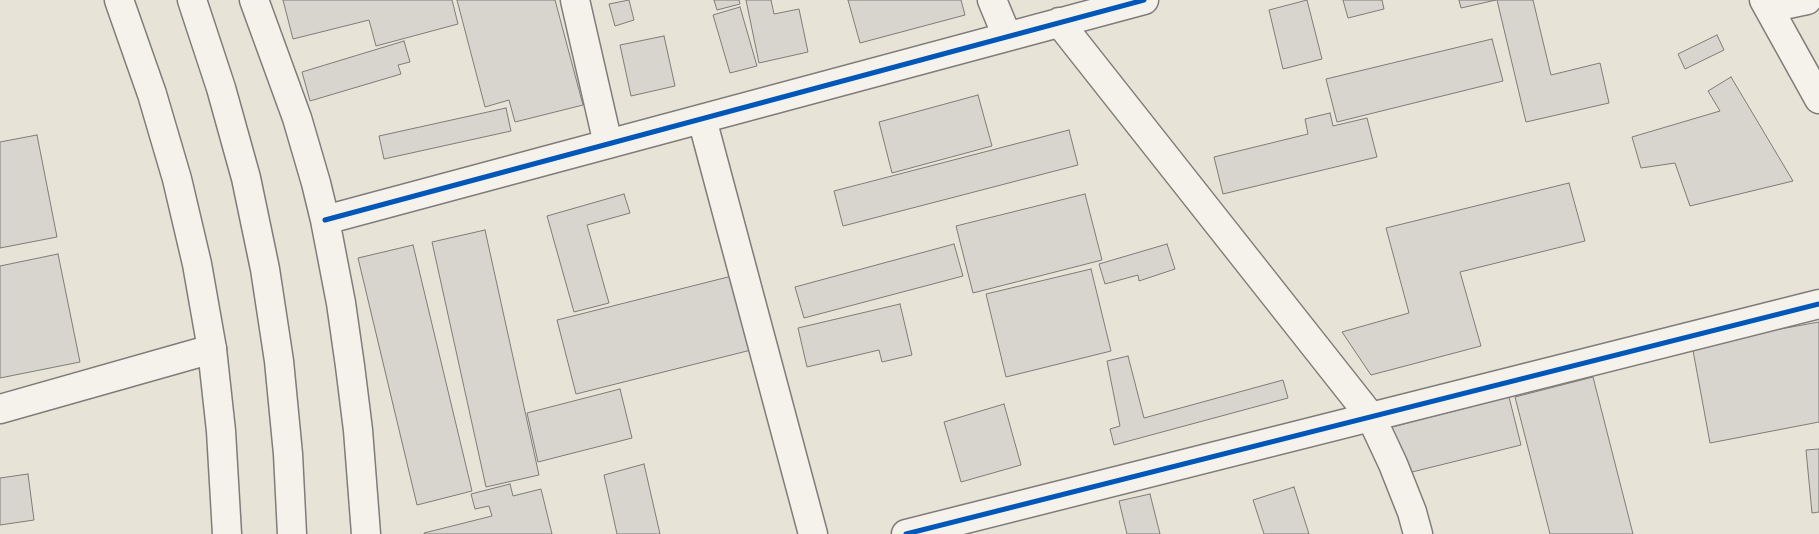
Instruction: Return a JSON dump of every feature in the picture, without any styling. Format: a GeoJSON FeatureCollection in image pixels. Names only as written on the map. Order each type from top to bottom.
{"type":"FeatureCollection","features":[{"type":"Feature","properties":{"kind":"street"},"geometry":{"type":"LineString","coordinates":[[119,0],[152,94],[177,179],[197,264],[212,350],[221,431],[227,534]]}},
{"type":"Feature","properties":{"kind":"street"},"geometry":{"type":"LineString","coordinates":[[192,0],[221,88],[243,169],[265,269],[279,361],[285,417],[292,534]]}},
{"type":"Feature","properties":{"kind":"street"},"geometry":{"type":"LineString","coordinates":[[254,0],[297,118],[325,220],[341,303],[350,366],[362,475],[366,534]]}},
{"type":"Feature","properties":{"kind":"street"},"geometry":{"type":"LineString","coordinates":[[576,0],[608,144]]}},
{"type":"Feature","properties":{"kind":"street"},"geometry":{"type":"LineString","coordinates":[[992,0],[1007,36]]}},
{"type":"Feature","properties":{"kind":"street"},"geometry":{"type":"LineString","coordinates":[[325,220],[1144,0]]}},
{"type":"Feature","properties":{"kind":"street"},"geometry":{"type":"LineString","coordinates":[[1807,0],[1766,4],[1819,99]]}},
{"type":"Feature","properties":{"kind":"street"},"geometry":{"type":"LineString","coordinates":[[1059,22],[1371,418],[1393,464],[1412,512],[1418,534]]}},
{"type":"Feature","properties":{"kind":"street"},"geometry":{"type":"LineString","coordinates":[[702,119],[813,534]]}},
{"type":"Feature","properties":{"kind":"street"},"geometry":{"type":"LineString","coordinates":[[906,534],[1819,304]]}},
{"type":"Feature","properties":{"kind":"street"},"geometry":{"type":"LineString","coordinates":[[0,408],[212,350]]}},
{"type":"Feature","properties":{"kind":"shaded area"},"geometry":{"type":"Polygon","coordinates":[[[0,0],[1819,0],[1819,534],[0,534],[0,0]]]}},
{"type":"Feature","properties":{"kind":"building"},"geometry":{"type":"Polygon","coordinates":[[[283,0],[452,0],[458,24],[376,46],[369,20],[293,39],[283,0]]]}},
{"type":"Feature","properties":{"kind":"building"},"geometry":{"type":"Polygon","coordinates":[[[457,0],[555,0],[583,105],[515,122],[509,100],[485,107],[457,0]]]}},
{"type":"Feature","properties":{"kind":"building"},"geometry":{"type":"Polygon","coordinates":[[[629,0],[634,20],[615,26],[609,4],[629,0]]]}},
{"type":"Feature","properties":{"kind":"building"},"geometry":{"type":"Polygon","coordinates":[[[714,0],[739,0],[740,4],[717,10],[714,0]]]}},
{"type":"Feature","properties":{"kind":"building"},"geometry":{"type":"Polygon","coordinates":[[[746,0],[771,0],[774,14],[799,9],[808,52],[759,63],[746,0]]]}},
{"type":"Feature","properties":{"kind":"building"},"geometry":{"type":"Polygon","coordinates":[[[848,0],[961,0],[965,15],[860,43],[848,0]]]}},
{"type":"Feature","properties":{"kind":"building"},"geometry":{"type":"Polygon","coordinates":[[[1307,0],[1322,59],[1283,69],[1269,10],[1307,0]]]}},
{"type":"Feature","properties":{"kind":"building"},"geometry":{"type":"Polygon","coordinates":[[[1343,0],[1382,0],[1384,9],[1348,18],[1343,0]]]}},
{"type":"Feature","properties":{"kind":"building"},"geometry":{"type":"Polygon","coordinates":[[[1459,0],[1496,0],[1461,8],[1459,0]]]}},
{"type":"Feature","properties":{"kind":"building"},"geometry":{"type":"Polygon","coordinates":[[[1497,0],[1533,0],[1551,75],[1600,63],[1609,103],[1526,122],[1497,0]]]}},
{"type":"Feature","properties":{"kind":"building"},"geometry":{"type":"Polygon","coordinates":[[[740,7],[757,66],[730,73],[713,15],[740,7]]]}},
{"type":"Feature","properties":{"kind":"building"},"geometry":{"type":"Polygon","coordinates":[[[1717,35],[1724,50],[1685,69],[1678,54],[1717,35]]]}},
{"type":"Feature","properties":{"kind":"building"},"geometry":{"type":"Polygon","coordinates":[[[664,36],[675,86],[631,96],[620,45],[664,36]]]}},
{"type":"Feature","properties":{"kind":"building"},"geometry":{"type":"Polygon","coordinates":[[[1492,39],[1503,81],[1337,122],[1326,79],[1492,39]]]}},
{"type":"Feature","properties":{"kind":"building"},"geometry":{"type":"Polygon","coordinates":[[[404,41],[410,62],[398,65],[401,74],[310,101],[302,72],[404,41]]]}},
{"type":"Feature","properties":{"kind":"building"},"geometry":{"type":"Polygon","coordinates":[[[1731,77],[1793,181],[1690,206],[1675,163],[1641,168],[1632,137],[1720,111],[1708,91],[1731,77]]]}},
{"type":"Feature","properties":{"kind":"building"},"geometry":{"type":"Polygon","coordinates":[[[978,95],[992,146],[892,173],[879,122],[978,95]]]}},
{"type":"Feature","properties":{"kind":"building"},"geometry":{"type":"Polygon","coordinates":[[[506,108],[511,131],[384,159],[379,136],[506,108]]]}},
{"type":"Feature","properties":{"kind":"building"},"geometry":{"type":"Polygon","coordinates":[[[1330,113],[1333,126],[1367,118],[1377,157],[1223,194],[1214,157],[1308,134],[1305,119],[1330,113]]]}},
{"type":"Feature","properties":{"kind":"building"},"geometry":{"type":"Polygon","coordinates":[[[1069,130],[1078,165],[843,226],[834,191],[1069,130]]]}},
{"type":"Feature","properties":{"kind":"building"},"geometry":{"type":"Polygon","coordinates":[[[37,135],[57,237],[0,248],[0,142],[37,135]]]}},
{"type":"Feature","properties":{"kind":"building"},"geometry":{"type":"Polygon","coordinates":[[[1569,183],[1585,241],[1460,272],[1481,346],[1371,375],[1342,332],[1409,313],[1386,228],[1569,183]]]}},
{"type":"Feature","properties":{"kind":"building"},"geometry":{"type":"Polygon","coordinates":[[[624,194],[630,213],[587,225],[609,303],[574,312],[547,216],[624,194]]]}},
{"type":"Feature","properties":{"kind":"building"},"geometry":{"type":"Polygon","coordinates":[[[1085,194],[1102,260],[973,293],[956,226],[1085,194]]]}},
{"type":"Feature","properties":{"kind":"building"},"geometry":{"type":"Polygon","coordinates":[[[485,230],[539,475],[486,487],[432,242],[485,230]]]}},
{"type":"Feature","properties":{"kind":"building"},"geometry":{"type":"Polygon","coordinates":[[[954,244],[963,276],[804,318],[795,287],[954,244]]]}},
{"type":"Feature","properties":{"kind":"building"},"geometry":{"type":"Polygon","coordinates":[[[1167,244],[1175,269],[1139,281],[1138,275],[1105,284],[1099,264],[1167,244]]]}},
{"type":"Feature","properties":{"kind":"building"},"geometry":{"type":"Polygon","coordinates":[[[413,245],[472,491],[417,505],[358,258],[413,245]]]}},
{"type":"Feature","properties":{"kind":"building"},"geometry":{"type":"Polygon","coordinates":[[[58,254],[80,362],[0,378],[0,266],[58,254]]]}},
{"type":"Feature","properties":{"kind":"building"},"geometry":{"type":"Polygon","coordinates":[[[1091,269],[1111,351],[1006,377],[986,294],[1091,269]]]}},
{"type":"Feature","properties":{"kind":"building"},"geometry":{"type":"Polygon","coordinates":[[[740,274],[759,348],[576,394],[557,320],[740,274]]]}},
{"type":"Feature","properties":{"kind":"building"},"geometry":{"type":"Polygon","coordinates":[[[900,304],[912,355],[882,362],[879,350],[807,367],[798,328],[900,304]]]}},
{"type":"Feature","properties":{"kind":"building"},"geometry":{"type":"Polygon","coordinates":[[[1819,322],[1819,422],[1710,443],[1692,345],[1819,322]]]}},
{"type":"Feature","properties":{"kind":"building"},"geometry":{"type":"Polygon","coordinates":[[[1128,356],[1144,418],[1283,380],[1288,398],[1114,445],[1110,429],[1120,426],[1107,361],[1128,356]]]}},
{"type":"Feature","properties":{"kind":"building"},"geometry":{"type":"Polygon","coordinates":[[[1593,377],[1633,534],[1550,534],[1515,397],[1593,377]]]}},
{"type":"Feature","properties":{"kind":"building"},"geometry":{"type":"Polygon","coordinates":[[[620,389],[632,438],[538,462],[527,413],[620,389]]]}},
{"type":"Feature","properties":{"kind":"building"},"geometry":{"type":"Polygon","coordinates":[[[1509,397],[1521,445],[1404,474],[1392,427],[1509,397]]]}},
{"type":"Feature","properties":{"kind":"building"},"geometry":{"type":"Polygon","coordinates":[[[1004,404],[1021,465],[961,482],[944,422],[1004,404]]]}},
{"type":"Feature","properties":{"kind":"building"},"geometry":{"type":"Polygon","coordinates":[[[1819,449],[1819,512],[1812,513],[1806,450],[1819,449]]]}},
{"type":"Feature","properties":{"kind":"building"},"geometry":{"type":"Polygon","coordinates":[[[644,464],[660,534],[617,534],[604,475],[644,464]]]}},
{"type":"Feature","properties":{"kind":"building"},"geometry":{"type":"Polygon","coordinates":[[[28,474],[34,520],[0,525],[0,478],[28,474]]]}},
{"type":"Feature","properties":{"kind":"building"},"geometry":{"type":"Polygon","coordinates":[[[510,484],[513,496],[541,489],[552,534],[424,534],[492,516],[489,506],[475,509],[471,494],[510,484]]]}},
{"type":"Feature","properties":{"kind":"building"},"geometry":{"type":"Polygon","coordinates":[[[1294,487],[1309,534],[1264,534],[1253,500],[1294,487]]]}},
{"type":"Feature","properties":{"kind":"building"},"geometry":{"type":"Polygon","coordinates":[[[1150,494],[1160,534],[1127,534],[1119,501],[1150,494]]]}},
{"type":"Feature","properties":{"kind":"cycle path"},"geometry":{"type":"LineString","coordinates":[[325,220],[1144,0]]}},
{"type":"Feature","properties":{"kind":"cycle path"},"geometry":{"type":"LineString","coordinates":[[906,534],[1819,304]]}}]}
